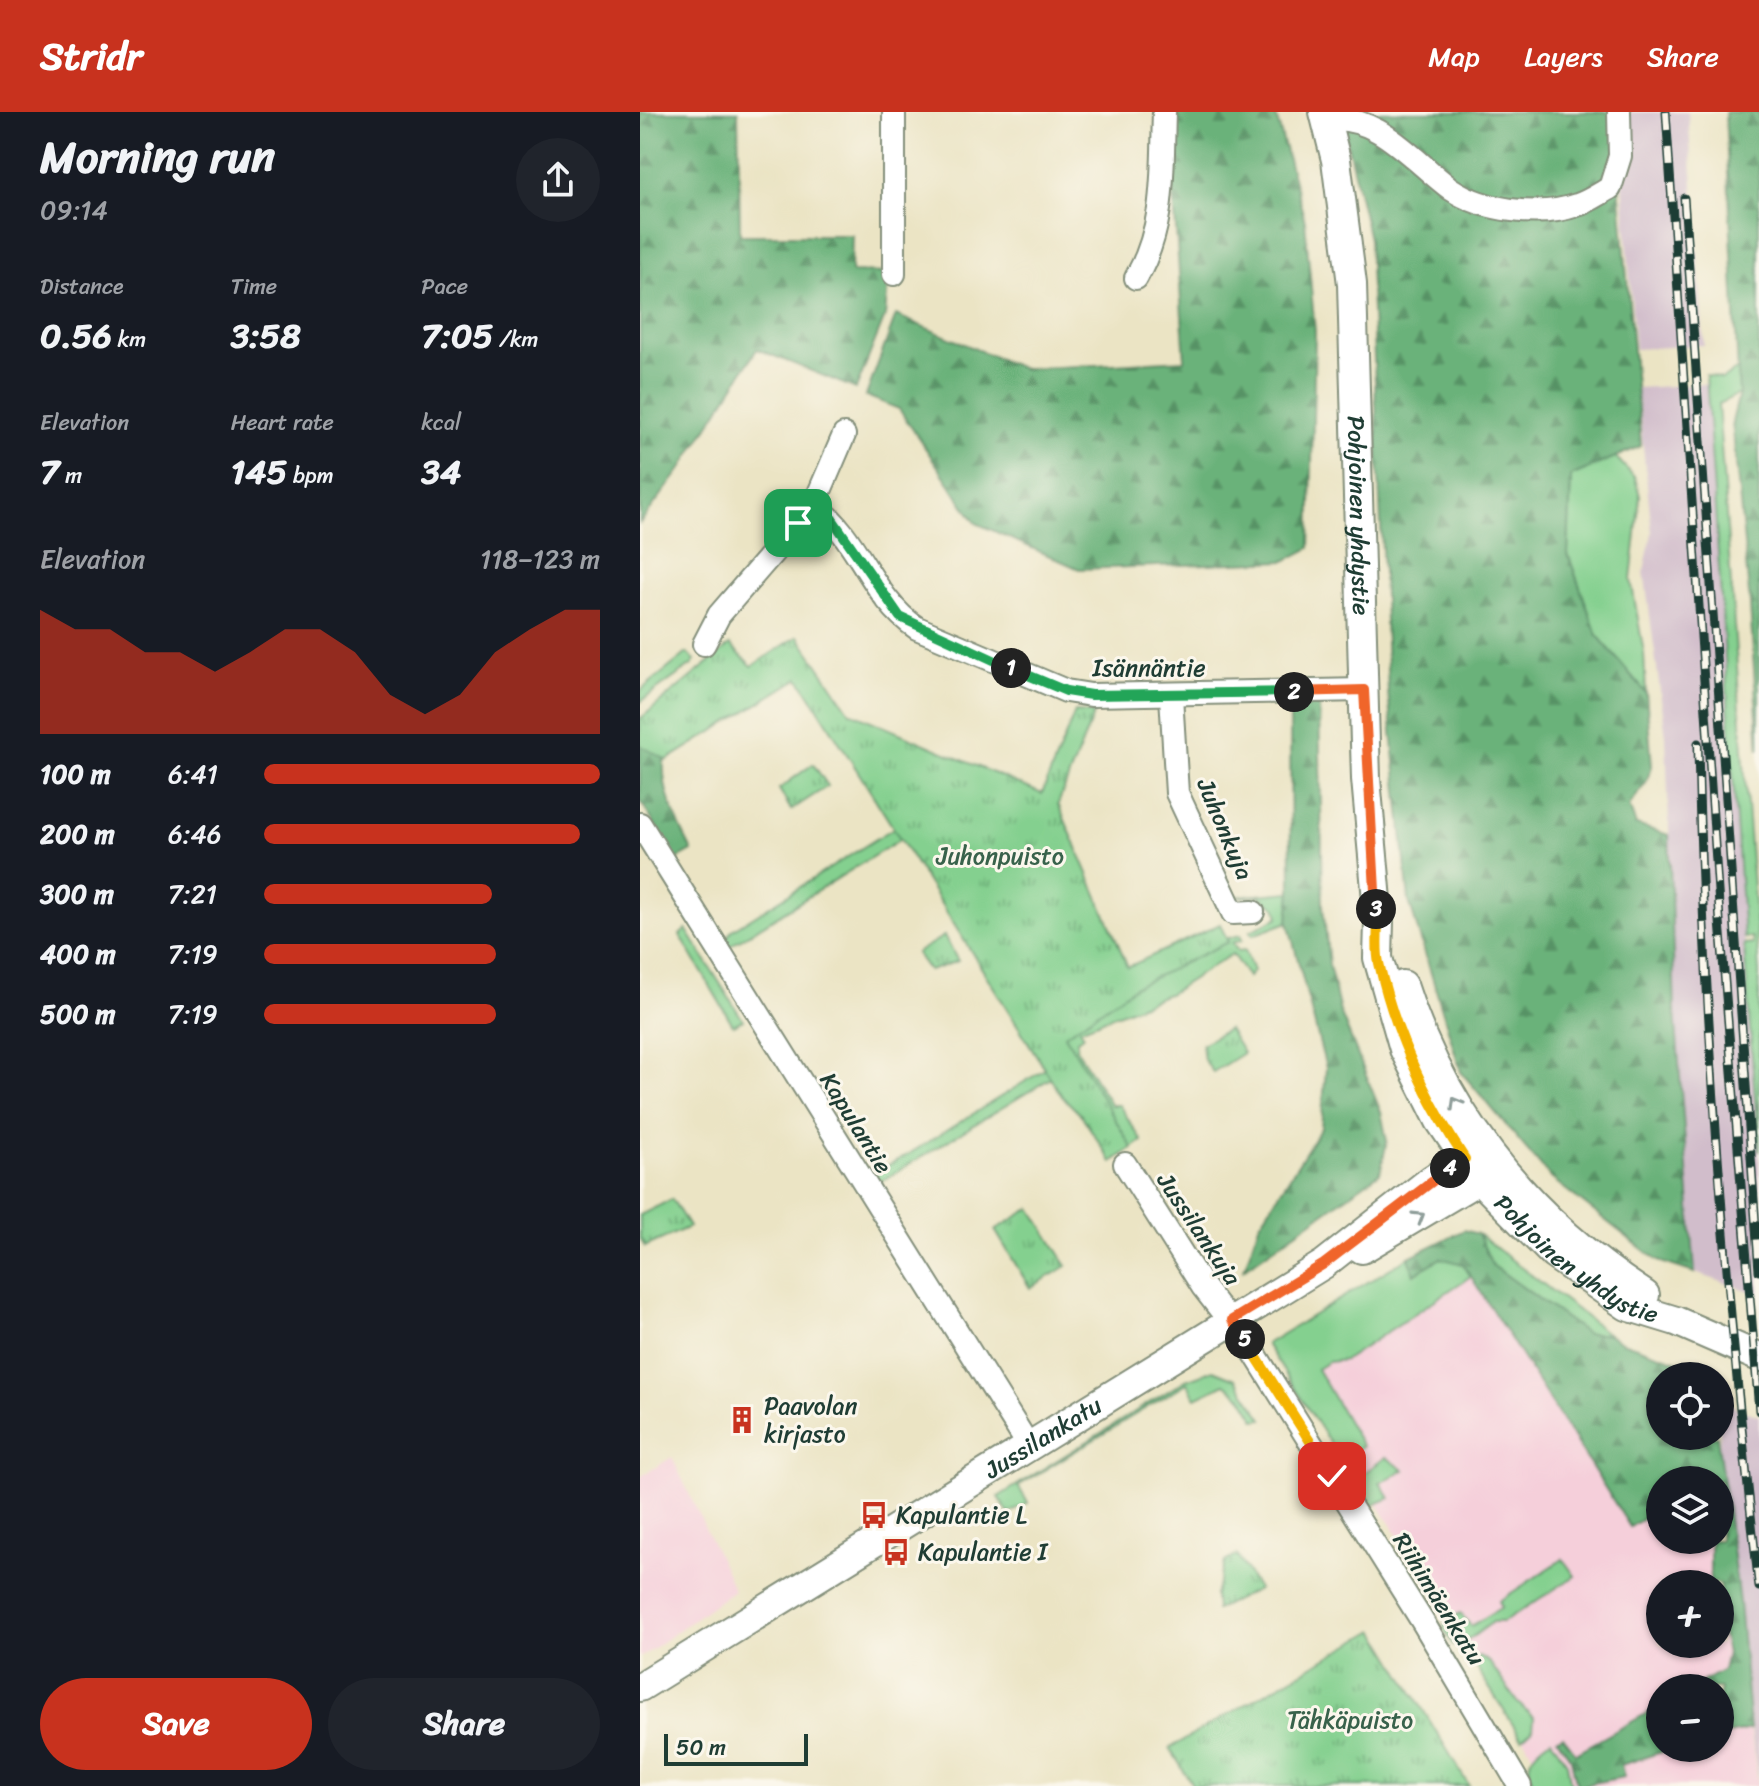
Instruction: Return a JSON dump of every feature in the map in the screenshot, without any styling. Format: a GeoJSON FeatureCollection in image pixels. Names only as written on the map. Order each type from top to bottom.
{"type":"FeatureCollection","features":[{"type":"Feature","properties":{"kind":"main road","name":"Pohjoinen yhdystie"},"geometry":{"type":"LineString","coordinates":[[1325,116],[1342,197],[1352,284],[1364,690],[1372,868],[1379,922],[1395,956],[1411,1010],[1430,1055],[1482,1163],[1527,1230],[1574,1271],[1627,1306],[1676,1321],[1759,1357]]}},
{"type":"Feature","properties":{"kind":"main road","name":"Jussilankatu"},"geometry":{"type":"LineString","coordinates":[[640,1687],[1324,1264],[1376,1244],[1482,1163]]}},
{"type":"Feature","properties":{"kind":"street"},"geometry":{"type":"LineString","coordinates":[[894,112],[894,274]]}},
{"type":"Feature","properties":{"kind":"street"},"geometry":{"type":"LineString","coordinates":[[1136,278],[1151,251],[1161,203],[1164,112]]}},
{"type":"Feature","properties":{"kind":"street"},"geometry":{"type":"LineString","coordinates":[[1325,116],[1347,117],[1368,125],[1454,190],[1485,204],[1513,210],[1559,210],[1580,205],[1610,188],[1620,156],[1619,112]]}},
{"type":"Feature","properties":{"kind":"street"},"geometry":{"type":"LineString","coordinates":[[704,644],[719,615],[814,505],[844,435]]}},
{"type":"Feature","properties":{"kind":"street","name":"Isännäntie"},"geometry":{"type":"LineString","coordinates":[[814,505],[830,516],[841,530],[892,608],[917,628],[1066,691],[1112,697],[1364,690]]}},
{"type":"Feature","properties":{"kind":"street","name":"Juhonkuja"},"geometry":{"type":"LineString","coordinates":[[1171,696],[1175,776],[1185,815],[1233,913],[1253,912]]}},
{"type":"Feature","properties":{"kind":"street","name":"Kapulantie"},"geometry":{"type":"LineString","coordinates":[[640,824],[1030,1448]]}},
{"type":"Feature","properties":{"kind":"street","name":"Jussilankuja"},"geometry":{"type":"LineString","coordinates":[[1125,1164],[1203,1287],[1232,1320]]}},
{"type":"Feature","properties":{"kind":"street","name":"Riihimäenkatu"},"geometry":{"type":"LineString","coordinates":[[1232,1320],[1405,1593],[1520,1786]]}},
{"type":"Feature","properties":{"kind":"shaded area"},"geometry":{"type":"Polygon","coordinates":[[[1618,112],[1688,112],[1704,345],[1635,349],[1618,112]]]}},
{"type":"Feature","properties":{"kind":"shaded area"},"geometry":{"type":"Polygon","coordinates":[[[1706,384],[1759,1152],[1759,1294],[1695,1273],[1675,1011],[1666,736],[1644,571],[1652,533],[1637,388],[1706,384]]]}},
{"type":"Feature","properties":{"kind":"shaded area"},"geometry":{"type":"Polygon","coordinates":[[[1463,1264],[1630,1526],[1646,1516],[1646,1554],[1726,1554],[1728,1570],[1646,1570],[1646,1658],[1734,1658],[1734,1612],[1758,1786],[1548,1786],[1505,1701],[1345,1454],[1294,1342],[1463,1264]]]}},
{"type":"Feature","properties":{"kind":"shaded area"},"geometry":{"type":"Polygon","coordinates":[[[1734,1406],[1759,1416],[1759,1786],[1734,1610],[1734,1570],[1728,1570],[1726,1554],[1734,1554],[1734,1466],[1719,1466],[1719,1450],[1734,1450],[1734,1406]]]}},
{"type":"Feature","properties":{"kind":"shaded area"},"geometry":{"type":"Polygon","coordinates":[[[672,1457],[734,1590],[640,1658],[640,1477],[672,1457]]]}},
{"type":"Feature","properties":{"kind":"green space"},"geometry":{"type":"Polygon","coordinates":[[[640,112],[738,112],[740,235],[852,235],[851,272],[889,273],[885,316],[856,389],[757,349],[682,468],[640,523],[640,112]]]}},
{"type":"Feature","properties":{"kind":"green space"},"geometry":{"type":"Polygon","coordinates":[[[1168,112],[1275,112],[1305,221],[1315,332],[1310,548],[1285,561],[1079,569],[976,523],[899,409],[866,396],[896,315],[1023,369],[1185,360],[1168,112]]]}},
{"type":"Feature","properties":{"kind":"green space"},"geometry":{"type":"Polygon","coordinates":[[[1340,112],[1613,112],[1641,446],[1571,476],[1568,554],[1597,635],[1646,693],[1652,766],[1646,783],[1629,806],[1636,825],[1669,835],[1675,1011],[1695,1273],[1658,1261],[1551,1178],[1461,1072],[1409,901],[1388,692],[1369,239],[1340,112]]]}},
{"type":"Feature","properties":{"kind":"green space"},"geometry":{"type":"Polygon","coordinates":[[[1725,112],[1759,112],[1759,750],[1750,604],[1732,422],[1739,394],[1725,112]]]}},
{"type":"Feature","properties":{"kind":"green space"},"geometry":{"type":"Polygon","coordinates":[[[1738,369],[1739,394],[1718,404],[1759,971],[1759,1152],[1744,945],[1753,944],[1752,937],[1744,938],[1706,375],[1722,379],[1738,369]]]}},
{"type":"Feature","properties":{"kind":"green space"},"geometry":{"type":"Polygon","coordinates":[[[1615,456],[1635,478],[1640,496],[1631,580],[1644,653],[1646,693],[1597,635],[1568,554],[1571,476],[1615,456]]]}},
{"type":"Feature","properties":{"kind":"green space","name":"Juhonpuisto"},"geometry":{"type":"Polygon","coordinates":[[[798,636],[850,712],[1042,794],[1075,712],[1094,713],[1058,804],[1128,967],[1220,924],[1228,942],[1136,986],[1065,1035],[1132,1148],[1112,1162],[1082,1116],[1062,1096],[799,678],[667,760],[640,745],[640,719],[730,645],[752,666],[798,636]]]}},
{"type":"Feature","properties":{"kind":"green space"},"geometry":{"type":"Polygon","coordinates":[[[687,653],[695,660],[693,664],[640,702],[640,691],[687,653]]]}},
{"type":"Feature","properties":{"kind":"green space"},"geometry":{"type":"Polygon","coordinates":[[[705,669],[799,678],[667,760],[705,669]]]}},
{"type":"Feature","properties":{"kind":"green space"},"geometry":{"type":"Polygon","coordinates":[[[799,678],[915,830],[728,947],[726,939],[732,930],[895,827],[799,678]]]}},
{"type":"Feature","properties":{"kind":"green space"},"geometry":{"type":"Polygon","coordinates":[[[1319,703],[1323,905],[1329,965],[1340,1012],[1381,1112],[1387,1141],[1380,1173],[1244,1269],[1259,1225],[1321,1128],[1326,1068],[1288,922],[1291,892],[1290,704],[1319,703]]]}},
{"type":"Feature","properties":{"kind":"green space"},"geometry":{"type":"Polygon","coordinates":[[[640,719],[665,752],[667,791],[692,851],[676,860],[640,800],[640,719]]]}},
{"type":"Feature","properties":{"kind":"green space"},"geometry":{"type":"Polygon","coordinates":[[[813,764],[828,786],[791,810],[779,789],[813,764]]]}},
{"type":"Feature","properties":{"kind":"green space"},"geometry":{"type":"Polygon","coordinates":[[[1291,892],[1288,922],[1253,935],[1250,931],[1279,917],[1277,908],[1259,896],[1233,897],[1291,892]]]}},
{"type":"Feature","properties":{"kind":"green space"},"geometry":{"type":"Polygon","coordinates":[[[686,929],[743,1020],[733,1025],[680,935],[686,929]]]}},
{"type":"Feature","properties":{"kind":"green space"},"geometry":{"type":"Polygon","coordinates":[[[1240,935],[1242,940],[1232,943],[1238,951],[1245,950],[1253,971],[1248,977],[1232,954],[1170,993],[1080,1029],[1084,1035],[1077,1040],[1076,1048],[1111,1105],[1119,1105],[1142,1141],[1123,1154],[1049,1025],[1218,941],[1240,935]]]}},
{"type":"Feature","properties":{"kind":"green space"},"geometry":{"type":"Polygon","coordinates":[[[944,936],[958,961],[929,971],[916,953],[944,936]]]}},
{"type":"Feature","properties":{"kind":"green space"},"geometry":{"type":"Polygon","coordinates":[[[1228,1029],[1243,1053],[1213,1072],[1204,1060],[1202,1044],[1228,1029]]]}},
{"type":"Feature","properties":{"kind":"green space"},"geometry":{"type":"Polygon","coordinates":[[[1045,1069],[1059,1073],[877,1184],[869,1175],[904,1157],[1045,1069]]]}},
{"type":"Feature","properties":{"kind":"green space"},"geometry":{"type":"Polygon","coordinates":[[[672,1199],[689,1227],[645,1247],[640,1237],[640,1215],[672,1199]]]}},
{"type":"Feature","properties":{"kind":"green space"},"geometry":{"type":"Polygon","coordinates":[[[1031,1208],[1067,1266],[1030,1288],[995,1230],[1031,1208]]]}},
{"type":"Feature","properties":{"kind":"green space"},"geometry":{"type":"Polygon","coordinates":[[[1464,1230],[1478,1234],[1492,1265],[1587,1334],[1608,1334],[1622,1342],[1681,1362],[1646,1362],[1646,1450],[1719,1450],[1721,1466],[1646,1466],[1646,1517],[1630,1527],[1463,1264],[1441,1258],[1414,1274],[1409,1257],[1464,1230]]]}},
{"type":"Feature","properties":{"kind":"green space"},"geometry":{"type":"Polygon","coordinates":[[[1478,1234],[1608,1334],[1587,1334],[1492,1265],[1478,1234]]]}},
{"type":"Feature","properties":{"kind":"green space"},"geometry":{"type":"Polygon","coordinates":[[[1409,1257],[1414,1274],[1441,1258],[1463,1264],[1471,1276],[1345,1360],[1328,1362],[1317,1369],[1362,1446],[1341,1460],[1266,1344],[1409,1257]]]}},
{"type":"Feature","properties":{"kind":"green space"},"geometry":{"type":"Polygon","coordinates":[[[1213,1370],[1236,1379],[1263,1419],[1256,1420],[1242,1397],[1225,1384],[1196,1398],[1187,1383],[1018,1486],[1028,1503],[1009,1514],[998,1497],[1186,1380],[1213,1370]]]}},
{"type":"Feature","properties":{"kind":"green space"},"geometry":{"type":"Polygon","coordinates":[[[1386,1457],[1404,1470],[1380,1483],[1390,1498],[1368,1507],[1352,1482],[1386,1457]]]}},
{"type":"Feature","properties":{"kind":"green space"},"geometry":{"type":"Polygon","coordinates":[[[1710,1554],[1733,1554],[1750,1729],[1734,1733],[1734,1674],[1716,1674],[1723,1670],[1726,1658],[1734,1658],[1734,1570],[1710,1570],[1710,1554]]]}},
{"type":"Feature","properties":{"kind":"green space"},"geometry":{"type":"Polygon","coordinates":[[[1237,1555],[1258,1589],[1216,1610],[1215,1595],[1225,1562],[1237,1555]]]}},
{"type":"Feature","properties":{"kind":"green space"},"geometry":{"type":"Polygon","coordinates":[[[1563,1559],[1575,1576],[1503,1622],[1493,1622],[1460,1646],[1453,1645],[1444,1630],[1444,1623],[1460,1613],[1471,1626],[1502,1607],[1499,1601],[1563,1559]]]}},
{"type":"Feature","properties":{"kind":"green space","name":"Tähkäpuisto"},"geometry":{"type":"Polygon","coordinates":[[[1375,1630],[1469,1786],[1193,1786],[1170,1748],[1375,1630]]]}},
{"type":"Feature","properties":{"kind":"green space"},"geometry":{"type":"Polygon","coordinates":[[[1479,1656],[1490,1663],[1517,1702],[1534,1718],[1533,1729],[1522,1739],[1471,1659],[1479,1656]]]}},
{"type":"Feature","properties":{"kind":"green space"},"geometry":{"type":"Polygon","coordinates":[[[1646,1714],[1646,1757],[1621,1765],[1624,1777],[1577,1786],[1571,1759],[1557,1738],[1563,1736],[1576,1753],[1646,1714]]]}},
{"type":"Feature","properties":{"kind":"green space"},"geometry":{"type":"Polygon","coordinates":[[[1551,1739],[1567,1763],[1571,1786],[1535,1786],[1531,1778],[1529,1765],[1534,1754],[1551,1739]]]}},
{"type":"Feature","properties":{"kind":"railway"},"geometry":{"type":"LineString","coordinates":[[1666,112],[1720,921],[1759,1411]]}},
{"type":"Feature","properties":{"kind":"railway"},"geometry":{"type":"LineString","coordinates":[[1684,198],[1759,1271]]}},
{"type":"Feature","properties":{"kind":"railway"},"geometry":{"type":"LineString","coordinates":[[1698,743],[1705,954],[1718,1165],[1759,1587]]}},
{"type":"Feature","properties":{"kind":"place","name":"Paavolan kirjasto"},"geometry":{"type":"Point","coordinates":[742,1420]}},
{"type":"Feature","properties":{"kind":"place","name":"Kapulantie L"},"geometry":{"type":"Point","coordinates":[874,1515]}},
{"type":"Feature","properties":{"kind":"place","name":"Kapulantie I"},"geometry":{"type":"Point","coordinates":[896,1552]}},
{"type":"Feature","properties":{"kind":"route"},"geometry":{"type":"LineString","coordinates":[[798,523],[814,505],[830,516],[892,608],[917,628],[1066,691],[1112,697],[1364,690],[1366,779],[1379,922],[1378,958],[1386,994],[1411,1066],[1440,1121],[1465,1159],[1431,1180],[1324,1264],[1232,1320],[1332,1476]]}}]}
